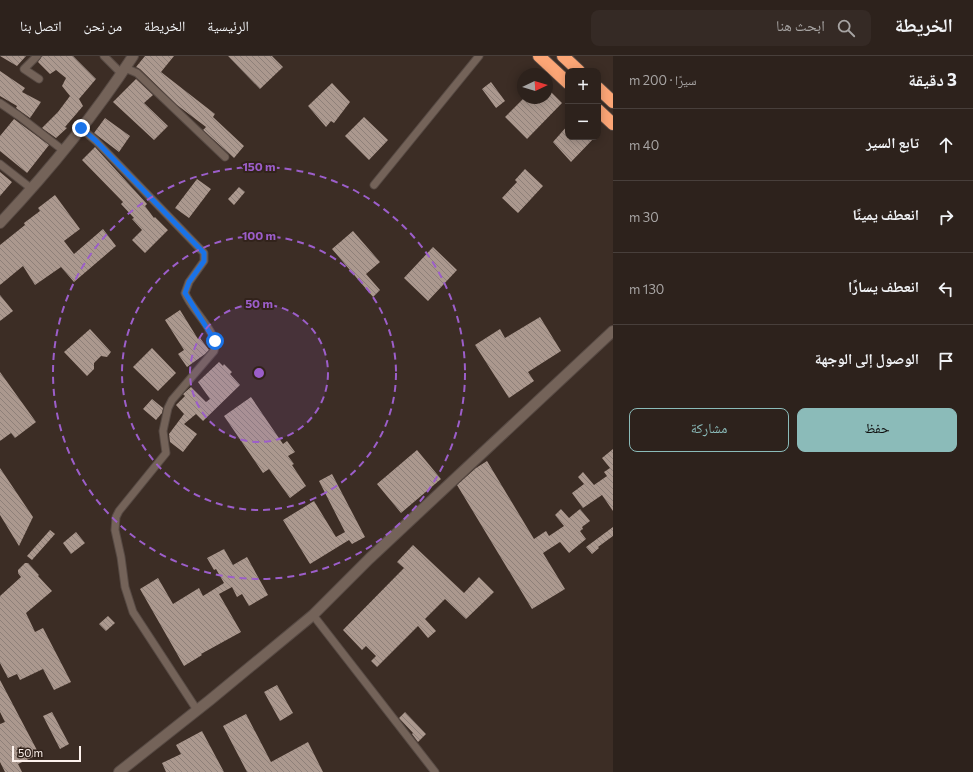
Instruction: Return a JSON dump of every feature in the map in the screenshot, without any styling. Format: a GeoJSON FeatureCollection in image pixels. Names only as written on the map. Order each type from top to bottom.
{"type":"FeatureCollection","features":[{"type":"Feature","properties":{"kind":"highway"},"geometry":{"type":"LineString","coordinates":[[539,56],[565,80]]}},
{"type":"Feature","properties":{"kind":"highway"},"geometry":{"type":"LineString","coordinates":[[566,57],[576,68]]}},
{"type":"Feature","properties":{"kind":"highway"},"geometry":{"type":"LineString","coordinates":[[601,91],[613,102]]}},
{"type":"Feature","properties":{"kind":"highway"},"geometry":{"type":"LineString","coordinates":[[601,113],[613,124]]}},
{"type":"Feature","properties":{"kind":"street"},"geometry":{"type":"LineString","coordinates":[[104,56],[124,71],[137,73],[225,157]]}},
{"type":"Feature","properties":{"kind":"street"},"geometry":{"type":"LineString","coordinates":[[0,223],[32,189],[64,151],[124,71],[133,56]]}},
{"type":"Feature","properties":{"kind":"street"},"geometry":{"type":"LineString","coordinates":[[374,185],[479,56]]}},
{"type":"Feature","properties":{"kind":"street"},"geometry":{"type":"LineString","coordinates":[[32,58],[24,69],[39,79]]}},
{"type":"Feature","properties":{"kind":"street"},"geometry":{"type":"LineString","coordinates":[[0,103],[64,151]]}},
{"type":"Feature","properties":{"kind":"street"},"geometry":{"type":"LineString","coordinates":[[81,128],[96,141],[204,253],[205,257],[204,261],[187,286],[185,293],[214,337],[214,351],[172,400],[168,408],[163,431],[166,453],[120,511],[115,524],[125,587],[133,612],[198,710]]}},
{"type":"Feature","properties":{"kind":"street"},"geometry":{"type":"LineString","coordinates":[[0,164],[32,189]]}},
{"type":"Feature","properties":{"kind":"street"},"geometry":{"type":"LineString","coordinates":[[119,772],[198,710],[313,615],[375,554],[613,331]]}},
{"type":"Feature","properties":{"kind":"street"},"geometry":{"type":"LineString","coordinates":[[313,615],[435,772]]}},
{"type":"Feature","properties":{"kind":"building"},"geometry":{"type":"Polygon","coordinates":[[[0,56],[26,56],[17,66],[0,56]]]}},
{"type":"Feature","properties":{"kind":"building"},"geometry":{"type":"Polygon","coordinates":[[[42,56],[73,56],[96,79],[79,99],[83,106],[65,127],[67,128],[56,138],[42,128],[58,112],[70,96],[62,86],[66,78],[56,70],[50,74],[38,62],[42,56]]]}},
{"type":"Feature","properties":{"kind":"building"},"geometry":{"type":"Polygon","coordinates":[[[145,56],[174,56],[161,72],[215,114],[213,117],[244,146],[234,158],[203,130],[206,127],[177,105],[140,69],[136,67],[145,56]]]}},
{"type":"Feature","properties":{"kind":"building"},"geometry":{"type":"Polygon","coordinates":[[[228,56],[272,56],[283,67],[260,89],[228,56]]]}},
{"type":"Feature","properties":{"kind":"building"},"geometry":{"type":"Polygon","coordinates":[[[0,71],[25,88],[22,92],[41,102],[30,118],[16,108],[17,106],[0,96],[0,71]]]}},
{"type":"Feature","properties":{"kind":"building"},"geometry":{"type":"Polygon","coordinates":[[[136,79],[153,95],[144,103],[168,126],[154,140],[113,102],[136,79]]]}},
{"type":"Feature","properties":{"kind":"building"},"geometry":{"type":"Polygon","coordinates":[[[491,82],[505,101],[496,108],[482,89],[491,82]]]}},
{"type":"Feature","properties":{"kind":"building"},"geometry":{"type":"Polygon","coordinates":[[[332,83],[350,102],[334,123],[331,121],[326,127],[308,106],[332,83]]]}},
{"type":"Feature","properties":{"kind":"building"},"geometry":{"type":"Polygon","coordinates":[[[553,94],[562,103],[527,139],[505,117],[518,104],[553,104],[553,94]]]}},
{"type":"Feature","properties":{"kind":"building"},"geometry":{"type":"Polygon","coordinates":[[[364,117],[388,140],[369,160],[345,136],[364,117]]]}},
{"type":"Feature","properties":{"kind":"building"},"geometry":{"type":"Polygon","coordinates":[[[105,118],[130,136],[119,152],[94,133],[105,118]]]}},
{"type":"Feature","properties":{"kind":"building"},"geometry":{"type":"Polygon","coordinates":[[[14,119],[49,145],[27,173],[0,151],[0,136],[14,119]]]}},
{"type":"Feature","properties":{"kind":"building"},"geometry":{"type":"Polygon","coordinates":[[[565,128],[565,140],[592,140],[571,162],[553,142],[565,128]]]}},
{"type":"Feature","properties":{"kind":"building"},"geometry":{"type":"Polygon","coordinates":[[[95,147],[147,204],[145,206],[154,218],[155,217],[168,230],[145,253],[132,240],[142,230],[132,219],[134,218],[121,204],[123,202],[82,160],[95,147]]]}},
{"type":"Feature","properties":{"kind":"building"},"geometry":{"type":"Polygon","coordinates":[[[525,169],[543,186],[518,213],[502,198],[517,182],[515,180],[525,169]]]}},
{"type":"Feature","properties":{"kind":"building"},"geometry":{"type":"Polygon","coordinates":[[[0,172],[12,182],[0,196],[0,172]]]}},
{"type":"Feature","properties":{"kind":"building"},"geometry":{"type":"Polygon","coordinates":[[[197,179],[211,189],[189,218],[175,208],[197,179]]]}},
{"type":"Feature","properties":{"kind":"building"},"geometry":{"type":"Polygon","coordinates":[[[239,187],[245,192],[234,205],[228,199],[239,187]]]}},
{"type":"Feature","properties":{"kind":"building"},"geometry":{"type":"Polygon","coordinates":[[[55,195],[80,229],[64,241],[74,254],[103,229],[116,246],[74,282],[61,267],[35,285],[23,266],[0,285],[0,245],[25,225],[24,223],[40,211],[38,208],[55,195]]]}},
{"type":"Feature","properties":{"kind":"building"},"geometry":{"type":"Polygon","coordinates":[[[353,231],[380,262],[366,274],[380,290],[373,297],[332,249],[353,231]]]}},
{"type":"Feature","properties":{"kind":"building"},"geometry":{"type":"Polygon","coordinates":[[[433,247],[457,270],[428,301],[404,278],[433,247]]]}},
{"type":"Feature","properties":{"kind":"building"},"geometry":{"type":"Polygon","coordinates":[[[0,295],[13,311],[0,321],[0,295]]]}},
{"type":"Feature","properties":{"kind":"building"},"geometry":{"type":"Polygon","coordinates":[[[180,310],[198,339],[200,338],[209,350],[187,367],[178,354],[184,350],[165,320],[180,310]]]}},
{"type":"Feature","properties":{"kind":"building"},"geometry":{"type":"Polygon","coordinates":[[[540,317],[561,351],[528,372],[534,381],[509,398],[475,345],[500,329],[505,338],[540,317]]]}},
{"type":"Feature","properties":{"kind":"building"},"geometry":{"type":"Polygon","coordinates":[[[90,329],[111,352],[107,357],[101,356],[94,363],[94,369],[87,376],[64,352],[90,329]]]}},
{"type":"Feature","properties":{"kind":"building"},"geometry":{"type":"Polygon","coordinates":[[[152,348],[176,373],[158,391],[133,367],[152,348]]]}},
{"type":"Feature","properties":{"kind":"building"},"geometry":{"type":"Polygon","coordinates":[[[219,362],[223,366],[224,364],[232,372],[230,374],[240,385],[203,421],[196,414],[184,424],[197,434],[183,452],[170,442],[169,434],[184,414],[176,405],[185,396],[183,394],[191,387],[206,402],[210,399],[198,382],[219,362]]]}},
{"type":"Feature","properties":{"kind":"building"},"geometry":{"type":"Polygon","coordinates":[[[0,372],[36,422],[15,438],[11,433],[0,441],[0,372]]]}},
{"type":"Feature","properties":{"kind":"building"},"geometry":{"type":"Polygon","coordinates":[[[251,397],[283,444],[287,441],[295,452],[288,456],[294,464],[292,465],[306,486],[290,498],[269,469],[263,473],[224,416],[251,397]]]}},
{"type":"Feature","properties":{"kind":"building"},"geometry":{"type":"Polygon","coordinates":[[[152,399],[163,408],[162,413],[156,420],[143,409],[152,399]]]}},
{"type":"Feature","properties":{"kind":"building"},"geometry":{"type":"Polygon","coordinates":[[[613,449],[613,511],[602,495],[583,508],[572,493],[584,484],[578,477],[583,472],[594,485],[607,476],[604,472],[610,468],[602,458],[613,449]]]}},
{"type":"Feature","properties":{"kind":"building"},"geometry":{"type":"Polygon","coordinates":[[[417,450],[441,479],[401,513],[377,484],[417,450]]]}},
{"type":"Feature","properties":{"kind":"building"},"geometry":{"type":"Polygon","coordinates":[[[487,461],[534,539],[546,531],[549,536],[564,526],[555,515],[561,509],[569,518],[580,509],[590,521],[582,527],[583,529],[580,531],[586,539],[569,553],[560,542],[543,553],[565,589],[532,609],[457,485],[476,468],[487,461]]]}},
{"type":"Feature","properties":{"kind":"building"},"geometry":{"type":"Polygon","coordinates":[[[0,468],[33,517],[19,546],[0,515],[0,468]]]}},
{"type":"Feature","properties":{"kind":"building"},"geometry":{"type":"Polygon","coordinates":[[[332,474],[365,537],[352,544],[349,540],[310,564],[283,520],[314,501],[336,537],[345,532],[319,481],[332,474]]]}},
{"type":"Feature","properties":{"kind":"building"},"geometry":{"type":"Polygon","coordinates":[[[613,527],[613,536],[598,547],[599,548],[592,554],[586,547],[613,527]]]}},
{"type":"Feature","properties":{"kind":"building"},"geometry":{"type":"Polygon","coordinates":[[[50,530],[55,534],[32,560],[27,556],[50,530]]]}},
{"type":"Feature","properties":{"kind":"building"},"geometry":{"type":"Polygon","coordinates":[[[76,532],[85,543],[71,554],[63,543],[76,532]]]}},
{"type":"Feature","properties":{"kind":"building"},"geometry":{"type":"Polygon","coordinates":[[[413,545],[464,593],[479,577],[494,592],[466,619],[445,599],[425,619],[436,631],[428,638],[418,626],[377,667],[371,661],[376,656],[366,646],[362,650],[343,630],[404,568],[397,562],[413,545]]]}},
{"type":"Feature","properties":{"kind":"building"},"geometry":{"type":"Polygon","coordinates":[[[224,549],[233,565],[247,557],[268,595],[249,606],[242,594],[237,597],[232,587],[219,594],[241,632],[201,654],[202,655],[184,666],[140,589],[158,578],[173,604],[199,588],[203,596],[224,583],[216,569],[214,570],[207,558],[224,549]]]}},
{"type":"Feature","properties":{"kind":"building"},"geometry":{"type":"Polygon","coordinates":[[[25,563],[28,563],[52,591],[26,613],[35,632],[43,628],[71,682],[54,690],[43,669],[20,680],[17,674],[8,678],[0,663],[0,596],[21,577],[18,570],[25,563]]]}},
{"type":"Feature","properties":{"kind":"building"},"geometry":{"type":"Polygon","coordinates":[[[108,616],[115,623],[106,631],[99,624],[108,616]]]}},
{"type":"Feature","properties":{"kind":"building"},"geometry":{"type":"Polygon","coordinates":[[[0,680],[39,754],[18,764],[22,772],[5,772],[0,762],[0,724],[5,722],[0,712],[0,680]]]}},
{"type":"Feature","properties":{"kind":"building"},"geometry":{"type":"Polygon","coordinates":[[[277,685],[293,713],[280,721],[264,692],[277,685]]]}},
{"type":"Feature","properties":{"kind":"building"},"geometry":{"type":"Polygon","coordinates":[[[52,712],[69,744],[60,749],[43,716],[52,712]]]}},
{"type":"Feature","properties":{"kind":"building"},"geometry":{"type":"Polygon","coordinates":[[[405,712],[426,734],[418,742],[412,734],[413,733],[399,718],[405,712]]]}},
{"type":"Feature","properties":{"kind":"building"},"geometry":{"type":"Polygon","coordinates":[[[246,714],[271,762],[308,742],[323,772],[247,772],[223,726],[246,714]]]}},
{"type":"Feature","properties":{"kind":"building"},"geometry":{"type":"Polygon","coordinates":[[[202,731],[224,772],[166,772],[162,763],[181,754],[176,745],[202,731]]]}},
{"type":"Feature","properties":{"kind":"route"},"geometry":{"type":"LineString","coordinates":[[81,128],[96,141],[204,253],[204,261],[189,282],[185,293],[214,337],[215,341]]}}]}
